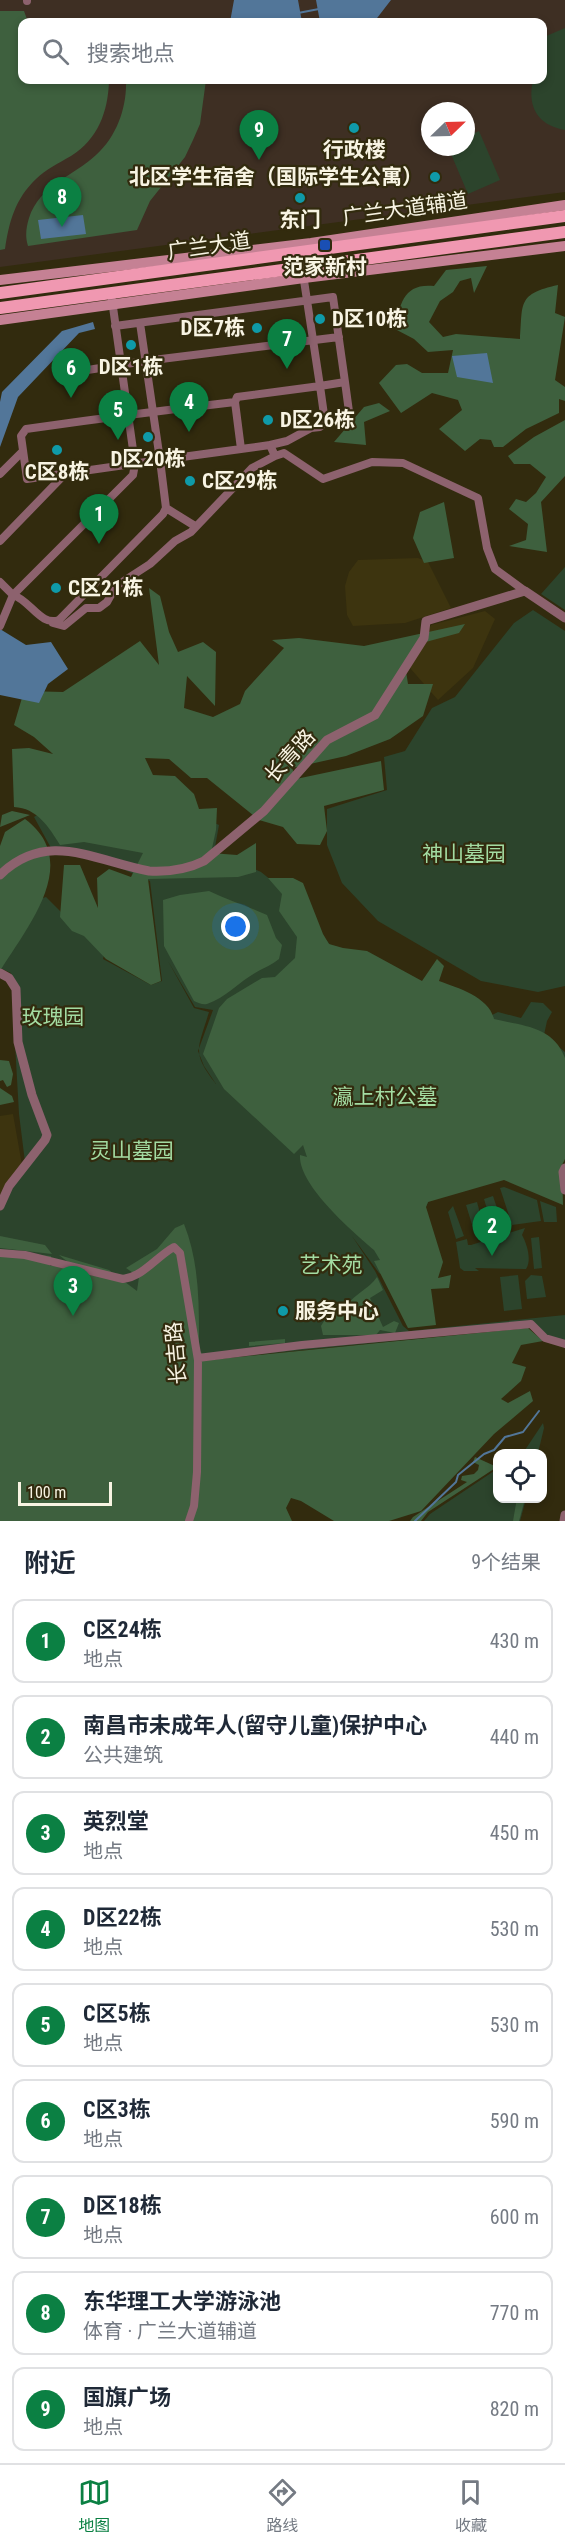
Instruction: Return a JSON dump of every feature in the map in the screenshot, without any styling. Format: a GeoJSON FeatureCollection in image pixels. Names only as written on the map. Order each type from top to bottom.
{"type":"FeatureCollection","features":[{"type":"Feature","properties":{"kind":"main road","name":"广兰大道辅道"},"geometry":{"type":"LineString","coordinates":[[0,280],[311,243],[565,205]]}},
{"type":"Feature","properties":{"kind":"main road","name":"广兰大道"},"geometry":{"type":"LineString","coordinates":[[0,293],[565,216]]}},
{"type":"Feature","properties":{"kind":"main road","name":"广兰大道"},"geometry":{"type":"LineString","coordinates":[[0,308],[112,298],[303,273],[565,232]]}},
{"type":"Feature","properties":{"kind":"main road"},"geometry":{"type":"LineString","coordinates":[[303,273],[565,246]]}},
{"type":"Feature","properties":{"kind":"main road"},"geometry":{"type":"LineString","coordinates":[[0,321],[112,298]]}},
{"type":"Feature","properties":{"kind":"street"},"geometry":{"type":"LineString","coordinates":[[303,273],[325,422]]}},
{"type":"Feature","properties":{"kind":"street"},"geometry":{"type":"LineString","coordinates":[[115,326],[333,297],[350,419],[325,422],[320,427],[311,428],[288,441],[270,445],[27,479],[21,436],[26,429],[235,402]]}},
{"type":"Feature","properties":{"kind":"street"},"geometry":{"type":"LineString","coordinates":[[0,626],[13,595],[133,475],[135,464],[112,298]]}},
{"type":"Feature","properties":{"kind":"street"},"geometry":{"type":"LineString","coordinates":[[52,623],[59,620],[163,514],[166,508],[140,322]]}},
{"type":"Feature","properties":{"kind":"street"},"geometry":{"type":"LineString","coordinates":[[62,374],[122,364],[339,337]]}},
{"type":"Feature","properties":{"kind":"street"},"geometry":{"type":"LineString","coordinates":[[241,449],[235,402],[237,397],[345,382]]}},
{"type":"Feature","properties":{"kind":"street"},"geometry":{"type":"LineString","coordinates":[[270,445],[274,456]]}},
{"type":"Feature","properties":{"kind":"street"},"geometry":{"type":"LineString","coordinates":[[0,474],[23,451]]}},
{"type":"Feature","properties":{"kind":"street"},"geometry":{"type":"LineString","coordinates":[[0,582],[46,621],[64,626],[86,608],[99,608],[107,602],[116,586],[150,564],[164,549],[186,536],[252,468],[284,453],[323,479],[372,462],[403,463],[478,498],[487,548],[495,569],[565,618]]}},
{"type":"Feature","properties":{"kind":"street"},"geometry":{"type":"LineString","coordinates":[[0,541],[65,474]]}},
{"type":"Feature","properties":{"kind":"street"},"geometry":{"type":"LineString","coordinates":[[166,508],[195,526]]}},
{"type":"Feature","properties":{"kind":"street","name":"长青路"},"geometry":{"type":"LineString","coordinates":[[0,875],[32,853],[62,850],[149,871],[170,871],[193,867],[204,861],[264,811],[327,740],[375,715],[424,638],[426,621],[525,591]]}},
{"type":"Feature","properties":{"kind":"street"},"geometry":{"type":"LineString","coordinates":[[0,973],[9,978],[16,989],[18,1042],[32,1095],[47,1135],[9,1186],[0,1206]]}},
{"type":"Feature","properties":{"kind":"street"},"geometry":{"type":"LineString","coordinates":[[565,1168],[563,1172],[565,1190]]}},
{"type":"Feature","properties":{"kind":"street","name":"长吉路"},"geometry":{"type":"LineString","coordinates":[[0,1253],[25,1255],[123,1279],[135,1277],[174,1247],[180,1253],[198,1358],[197,1472],[194,1506],[189,1521]]}},
{"type":"Feature","properties":{"kind":"street"},"geometry":{"type":"LineString","coordinates":[[198,1358],[302,1345],[531,1324],[545,1338],[565,1344]]}},
{"type":"Feature","properties":{"kind":"street"},"geometry":{"type":"LineString","coordinates":[[564,1521],[565,1515]]}},
{"type":"Feature","properties":{"kind":"shaded area"},"geometry":{"type":"Polygon","coordinates":[[[0,0],[565,0],[565,192],[0,267],[0,0]]]}},
{"type":"Feature","properties":{"kind":"shaded area"},"geometry":{"type":"Polygon","coordinates":[[[418,558],[428,562],[451,608],[405,623],[353,626],[347,615],[345,586],[349,572],[358,560],[418,558]]]}},
{"type":"Feature","properties":{"kind":"shaded area"},"geometry":{"type":"Polygon","coordinates":[[[485,611],[495,619],[473,668],[438,700],[410,668],[431,625],[485,611]]]}},
{"type":"Feature","properties":{"kind":"shaded area"},"geometry":{"type":"Polygon","coordinates":[[[13,1114],[22,1165],[0,1195],[0,1116],[13,1114]]]}},
{"type":"Feature","properties":{"kind":"green space"},"geometry":{"type":"Polygon","coordinates":[[[0,11],[24,11],[27,18],[18,18],[18,84],[109,84],[108,92],[104,114],[95,133],[80,149],[44,172],[29,187],[14,211],[5,249],[0,250],[0,11]]]}},
{"type":"Feature","properties":{"kind":"green space"},"geometry":{"type":"Polygon","coordinates":[[[565,28],[565,130],[547,124],[536,113],[533,106],[533,84],[547,84],[547,36],[565,28]]]}},
{"type":"Feature","properties":{"kind":"green space"},"geometry":{"type":"Polygon","coordinates":[[[126,84],[205,84],[200,124],[185,157],[150,201],[137,230],[28,246],[26,236],[28,222],[34,207],[49,189],[87,163],[110,139],[122,111],[126,84]]]}},
{"type":"Feature","properties":{"kind":"green space"},"geometry":{"type":"Polygon","coordinates":[[[479,131],[500,180],[468,194],[452,156],[475,156],[475,133],[479,131]]]}},
{"type":"Feature","properties":{"kind":"green space"},"geometry":{"type":"Polygon","coordinates":[[[487,266],[474,293],[471,278],[460,281],[453,292],[440,301],[429,322],[443,337],[456,334],[520,339],[521,317],[525,302],[535,292],[558,285],[555,313],[565,317],[555,380],[565,387],[565,401],[559,399],[559,413],[526,429],[503,447],[494,447],[491,440],[480,439],[465,451],[439,429],[462,410],[458,400],[432,393],[401,413],[379,383],[396,365],[407,364],[422,373],[448,373],[453,350],[428,352],[414,339],[395,329],[399,311],[410,291],[424,286],[434,286],[446,270],[487,266]]]}},
{"type":"Feature","properties":{"kind":"green space"},"geometry":{"type":"Polygon","coordinates":[[[379,403],[390,411],[364,422],[366,445],[334,442],[364,407],[379,403]]]}},
{"type":"Feature","properties":{"kind":"green space"},"geometry":{"type":"Polygon","coordinates":[[[565,420],[565,476],[541,502],[547,552],[509,546],[526,540],[528,524],[509,509],[516,499],[526,502],[536,493],[546,477],[530,464],[514,464],[508,456],[534,437],[565,420]]]}},
{"type":"Feature","properties":{"kind":"green space"},"geometry":{"type":"Polygon","coordinates":[[[444,502],[454,558],[424,563],[413,538],[420,512],[444,502]]]}},
{"type":"Feature","properties":{"kind":"green space"},"geometry":{"type":"Polygon","coordinates":[[[565,567],[565,610],[541,594],[565,567]]]}},
{"type":"Feature","properties":{"kind":"green space"},"geometry":{"type":"Polygon","coordinates":[[[149,588],[160,596],[169,632],[178,652],[203,642],[216,652],[215,706],[187,676],[184,708],[213,717],[240,704],[245,691],[284,648],[272,640],[299,638],[364,646],[465,624],[459,633],[422,643],[405,665],[408,684],[433,684],[423,716],[390,739],[346,756],[292,768],[296,779],[381,761],[384,790],[324,806],[327,831],[320,845],[297,844],[283,827],[259,820],[207,778],[191,778],[169,759],[145,758],[153,775],[175,776],[194,794],[199,809],[217,808],[216,830],[211,853],[237,855],[256,843],[256,872],[238,877],[148,879],[161,981],[151,985],[106,959],[84,936],[72,931],[60,917],[64,865],[80,865],[98,908],[97,878],[109,869],[131,877],[143,853],[84,842],[60,845],[47,825],[36,815],[14,807],[12,749],[29,748],[53,754],[34,737],[14,725],[24,691],[63,692],[140,641],[159,665],[149,588]]]}},
{"type":"Feature","properties":{"kind":"green space","name":"神山墓园"},"geometry":{"type":"Polygon","coordinates":[[[533,610],[565,631],[565,986],[538,992],[481,981],[378,921],[342,883],[327,845],[327,809],[387,790],[384,757],[405,751],[432,708],[455,697],[514,623],[533,610]]]}},
{"type":"Feature","properties":{"kind":"green space"},"geometry":{"type":"Polygon","coordinates":[[[181,808],[219,825],[213,858],[234,859],[261,872],[286,892],[332,947],[476,1023],[498,1012],[521,1018],[531,1002],[543,1003],[552,1012],[544,1035],[565,1052],[565,1156],[504,1178],[429,1200],[422,1216],[427,1297],[379,1273],[352,1236],[375,1271],[403,1326],[409,1331],[565,1315],[565,1346],[531,1327],[196,1361],[149,1295],[0,1258],[0,1204],[25,1162],[19,1114],[11,973],[0,968],[0,912],[46,897],[104,955],[103,959],[151,985],[162,981],[150,881],[120,868],[51,848],[34,817],[45,810],[181,808]],[[168,961],[194,1008],[209,1012],[199,1048],[213,1010],[195,1007],[168,961]]]}},
{"type":"Feature","properties":{"kind":"green space"},"geometry":{"type":"Polygon","coordinates":[[[12,811],[30,815],[0,827],[2,815],[12,811]]]}},
{"type":"Feature","properties":{"kind":"green space"},"geometry":{"type":"Polygon","coordinates":[[[25,819],[42,836],[49,855],[50,874],[35,915],[0,971],[0,846],[5,832],[25,819]]]}},
{"type":"Feature","properties":{"kind":"green space","name":"瀛上村公墓"},"geometry":{"type":"Polygon","coordinates":[[[268,878],[293,878],[303,883],[329,944],[367,951],[422,981],[437,959],[444,966],[439,981],[472,994],[486,1005],[494,1019],[545,1033],[560,1047],[565,1058],[563,1205],[504,1180],[428,1202],[426,1207],[443,1262],[438,1278],[451,1275],[449,1288],[431,1289],[436,1325],[408,1328],[374,1261],[380,1260],[374,1250],[328,1207],[308,1180],[300,1155],[307,1157],[303,1145],[294,1154],[224,1089],[203,1054],[219,1008],[227,999],[262,978],[275,977],[295,958],[297,937],[279,911],[282,894],[268,878]]]}},
{"type":"Feature","properties":{"kind":"green space"},"geometry":{"type":"Polygon","coordinates":[[[209,891],[267,915],[276,938],[282,945],[279,959],[220,998],[204,1004],[194,1001],[164,946],[163,900],[209,891]]]}},
{"type":"Feature","properties":{"kind":"green space"},"geometry":{"type":"Polygon","coordinates":[[[0,1060],[9,1061],[13,1074],[11,1085],[7,1087],[3,1080],[0,1081],[0,1060]]]}},
{"type":"Feature","properties":{"kind":"green space"},"geometry":{"type":"Polygon","coordinates":[[[0,1088],[12,1096],[14,1102],[0,1105],[0,1088]]]}},
{"type":"Feature","properties":{"kind":"green space"},"geometry":{"type":"Polygon","coordinates":[[[504,1187],[537,1200],[541,1221],[512,1225],[500,1188],[504,1187]]]}},
{"type":"Feature","properties":{"kind":"green space"},"geometry":{"type":"Polygon","coordinates":[[[493,1196],[502,1223],[492,1226],[484,1199],[493,1196]]]}},
{"type":"Feature","properties":{"kind":"green space"},"geometry":{"type":"Polygon","coordinates":[[[540,1201],[556,1207],[557,1222],[544,1222],[540,1201]]]}},
{"type":"Feature","properties":{"kind":"green space"},"geometry":{"type":"Polygon","coordinates":[[[477,1202],[484,1228],[474,1231],[466,1205],[477,1202]]]}},
{"type":"Feature","properties":{"kind":"green space"},"geometry":{"type":"Polygon","coordinates":[[[453,1206],[464,1236],[456,1239],[448,1212],[453,1206]]]}},
{"type":"Feature","properties":{"kind":"green space"},"geometry":{"type":"Polygon","coordinates":[[[184,1224],[196,1270],[199,1350],[208,1360],[528,1328],[543,1341],[521,1345],[512,1363],[526,1367],[521,1381],[501,1399],[508,1403],[530,1391],[533,1401],[494,1434],[421,1511],[389,1521],[334,1521],[301,1501],[291,1498],[286,1508],[292,1521],[0,1521],[0,1252],[51,1256],[50,1266],[64,1266],[68,1262],[59,1255],[109,1270],[137,1291],[139,1277],[126,1268],[157,1249],[175,1228],[184,1224]]]}},
{"type":"Feature","properties":{"kind":"green space"},"geometry":{"type":"Polygon","coordinates":[[[525,1228],[522,1235],[529,1257],[526,1269],[475,1268],[479,1271],[464,1271],[460,1268],[456,1242],[467,1239],[468,1245],[471,1245],[525,1228]]]}},
{"type":"Feature","properties":{"kind":"green space"},"geometry":{"type":"Polygon","coordinates":[[[0,1236],[45,1245],[52,1254],[0,1248],[0,1236]]]}},
{"type":"Feature","properties":{"kind":"green space"},"geometry":{"type":"Polygon","coordinates":[[[539,1237],[542,1268],[534,1269],[531,1238],[539,1237]]]}},
{"type":"Feature","properties":{"kind":"green space"},"geometry":{"type":"Polygon","coordinates":[[[518,1275],[522,1309],[504,1311],[500,1277],[518,1275]]]}},
{"type":"Feature","properties":{"kind":"green space"},"geometry":{"type":"Polygon","coordinates":[[[531,1275],[542,1276],[546,1297],[527,1299],[525,1281],[531,1275]]]}},
{"type":"Feature","properties":{"kind":"green space"},"geometry":{"type":"Polygon","coordinates":[[[377,1277],[383,1290],[370,1298],[383,1327],[394,1321],[399,1323],[395,1333],[380,1330],[376,1335],[323,1335],[321,1326],[326,1319],[336,1310],[347,1306],[377,1277]]]}},
{"type":"Feature","properties":{"kind":"green space"},"geometry":{"type":"Polygon","coordinates":[[[285,1339],[285,1343],[249,1346],[249,1342],[285,1339]]]}},
{"type":"Feature","properties":{"kind":"green space"},"geometry":{"type":"Polygon","coordinates":[[[543,1423],[539,1449],[526,1449],[543,1423]]]}},
{"type":"Feature","properties":{"kind":"green space"},"geometry":{"type":"Polygon","coordinates":[[[475,1457],[493,1465],[493,1470],[428,1512],[421,1521],[410,1521],[467,1482],[461,1480],[462,1476],[474,1474],[478,1470],[479,1465],[473,1462],[475,1457]]]}},
{"type":"Feature","properties":{"kind":"green space"},"geometry":{"type":"Polygon","coordinates":[[[493,1472],[493,1503],[525,1503],[520,1521],[424,1521],[430,1514],[493,1472]]]}},
{"type":"Feature","properties":{"kind":"green space"},"geometry":{"type":"Polygon","coordinates":[[[516,1503],[524,1503],[519,1521],[513,1521],[516,1503]]]}},
{"type":"Feature","properties":{"kind":"water"},"geometry":{"type":"Polygon","coordinates":[[[234,0],[298,0],[301,18],[231,18],[234,0]]]}},
{"type":"Feature","properties":{"kind":"water"},"geometry":{"type":"Polygon","coordinates":[[[316,0],[391,0],[377,18],[319,18],[316,0]]]}},
{"type":"Feature","properties":{"kind":"water"},"geometry":{"type":"Polygon","coordinates":[[[83,215],[86,234],[41,239],[38,220],[83,215]]]}},
{"type":"Feature","properties":{"kind":"water"},"geometry":{"type":"Polygon","coordinates":[[[93,322],[95,329],[79,333],[18,397],[0,447],[2,392],[62,331],[93,322]]]}},
{"type":"Feature","properties":{"kind":"water"},"geometry":{"type":"Polygon","coordinates":[[[487,353],[493,383],[457,377],[452,356],[487,353]]]}},
{"type":"Feature","properties":{"kind":"water"},"geometry":{"type":"Polygon","coordinates":[[[0,629],[26,645],[51,642],[68,669],[48,684],[39,703],[0,695],[0,629]]]}},
{"type":"Feature","properties":{"kind":"waterway"},"geometry":{"type":"LineString","coordinates":[[298,13],[319,9]]}},
{"type":"Feature","properties":{"kind":"waterway"},"geometry":{"type":"LineString","coordinates":[[415,1521],[456,1482],[458,1475],[484,1454],[494,1450],[505,1437],[523,1432],[539,1411]]}},
{"type":"Feature","properties":{"kind":"place","name":"行政楼"},"geometry":{"type":"Point","coordinates":[354,128]}},
{"type":"Feature","properties":{"kind":"place","name":"国旗广场"},"geometry":{"type":"Point","coordinates":[259,160]}},
{"type":"Feature","properties":{"kind":"place","name":"北区学生宿舍（国际学生公寓）"},"geometry":{"type":"Point","coordinates":[435,177]}},
{"type":"Feature","properties":{"kind":"place","name":"东门"},"geometry":{"type":"Point","coordinates":[300,198]}},
{"type":"Feature","properties":{"kind":"place","name":"东华理工大学游泳池"},"geometry":{"type":"Point","coordinates":[62,227]}},
{"type":"Feature","properties":{"kind":"place","name":"范家新村"},"geometry":{"type":"Point","coordinates":[325,245]}},
{"type":"Feature","properties":{"kind":"place","name":"D区10栋"},"geometry":{"type":"Point","coordinates":[320,319]}},
{"type":"Feature","properties":{"kind":"place","name":"D区7栋"},"geometry":{"type":"Point","coordinates":[257,328]}},
{"type":"Feature","properties":{"kind":"place","name":"D区1栋"},"geometry":{"type":"Point","coordinates":[131,345]}},
{"type":"Feature","properties":{"kind":"place","name":"D区18栋"},"geometry":{"type":"Point","coordinates":[287,369]}},
{"type":"Feature","properties":{"kind":"place","name":"C区3栋"},"geometry":{"type":"Point","coordinates":[71,398]}},
{"type":"Feature","properties":{"kind":"place","name":"D区26栋"},"geometry":{"type":"Point","coordinates":[268,420]}},
{"type":"Feature","properties":{"kind":"place","name":"D区22栋"},"geometry":{"type":"Point","coordinates":[189,432]}},
{"type":"Feature","properties":{"kind":"place","name":"D区20栋"},"geometry":{"type":"Point","coordinates":[148,437]}},
{"type":"Feature","properties":{"kind":"place","name":"C区5栋"},"geometry":{"type":"Point","coordinates":[118,440]}},
{"type":"Feature","properties":{"kind":"place","name":"C区8栋"},"geometry":{"type":"Point","coordinates":[57,450]}},
{"type":"Feature","properties":{"kind":"place","name":"C区29栋"},"geometry":{"type":"Point","coordinates":[190,481]}},
{"type":"Feature","properties":{"kind":"place","name":"C区24栋"},"geometry":{"type":"Point","coordinates":[99,544]}},
{"type":"Feature","properties":{"kind":"place","name":"C区21栋"},"geometry":{"type":"Point","coordinates":[56,588]}},
{"type":"Feature","properties":{"kind":"place","name":"南昌市未成年人(留守儿童)保护中心"},"geometry":{"type":"Point","coordinates":[492,1256]}},
{"type":"Feature","properties":{"kind":"place","name":"服务中心"},"geometry":{"type":"Point","coordinates":[283,1311]}},
{"type":"Feature","properties":{"kind":"place","name":"英烈堂"},"geometry":{"type":"Point","coordinates":[73,1316]}},
{"type":"Feature","properties":{"kind":"park label","name":"玫瑰园"},"geometry":{"type":"Point","coordinates":[53,1017]}},
{"type":"Feature","properties":{"kind":"park label","name":"灵山墓园"},"geometry":{"type":"Point","coordinates":[132,1151]}},
{"type":"Feature","properties":{"kind":"park label","name":"艺术苑"},"geometry":{"type":"Point","coordinates":[331,1265]}}]}
